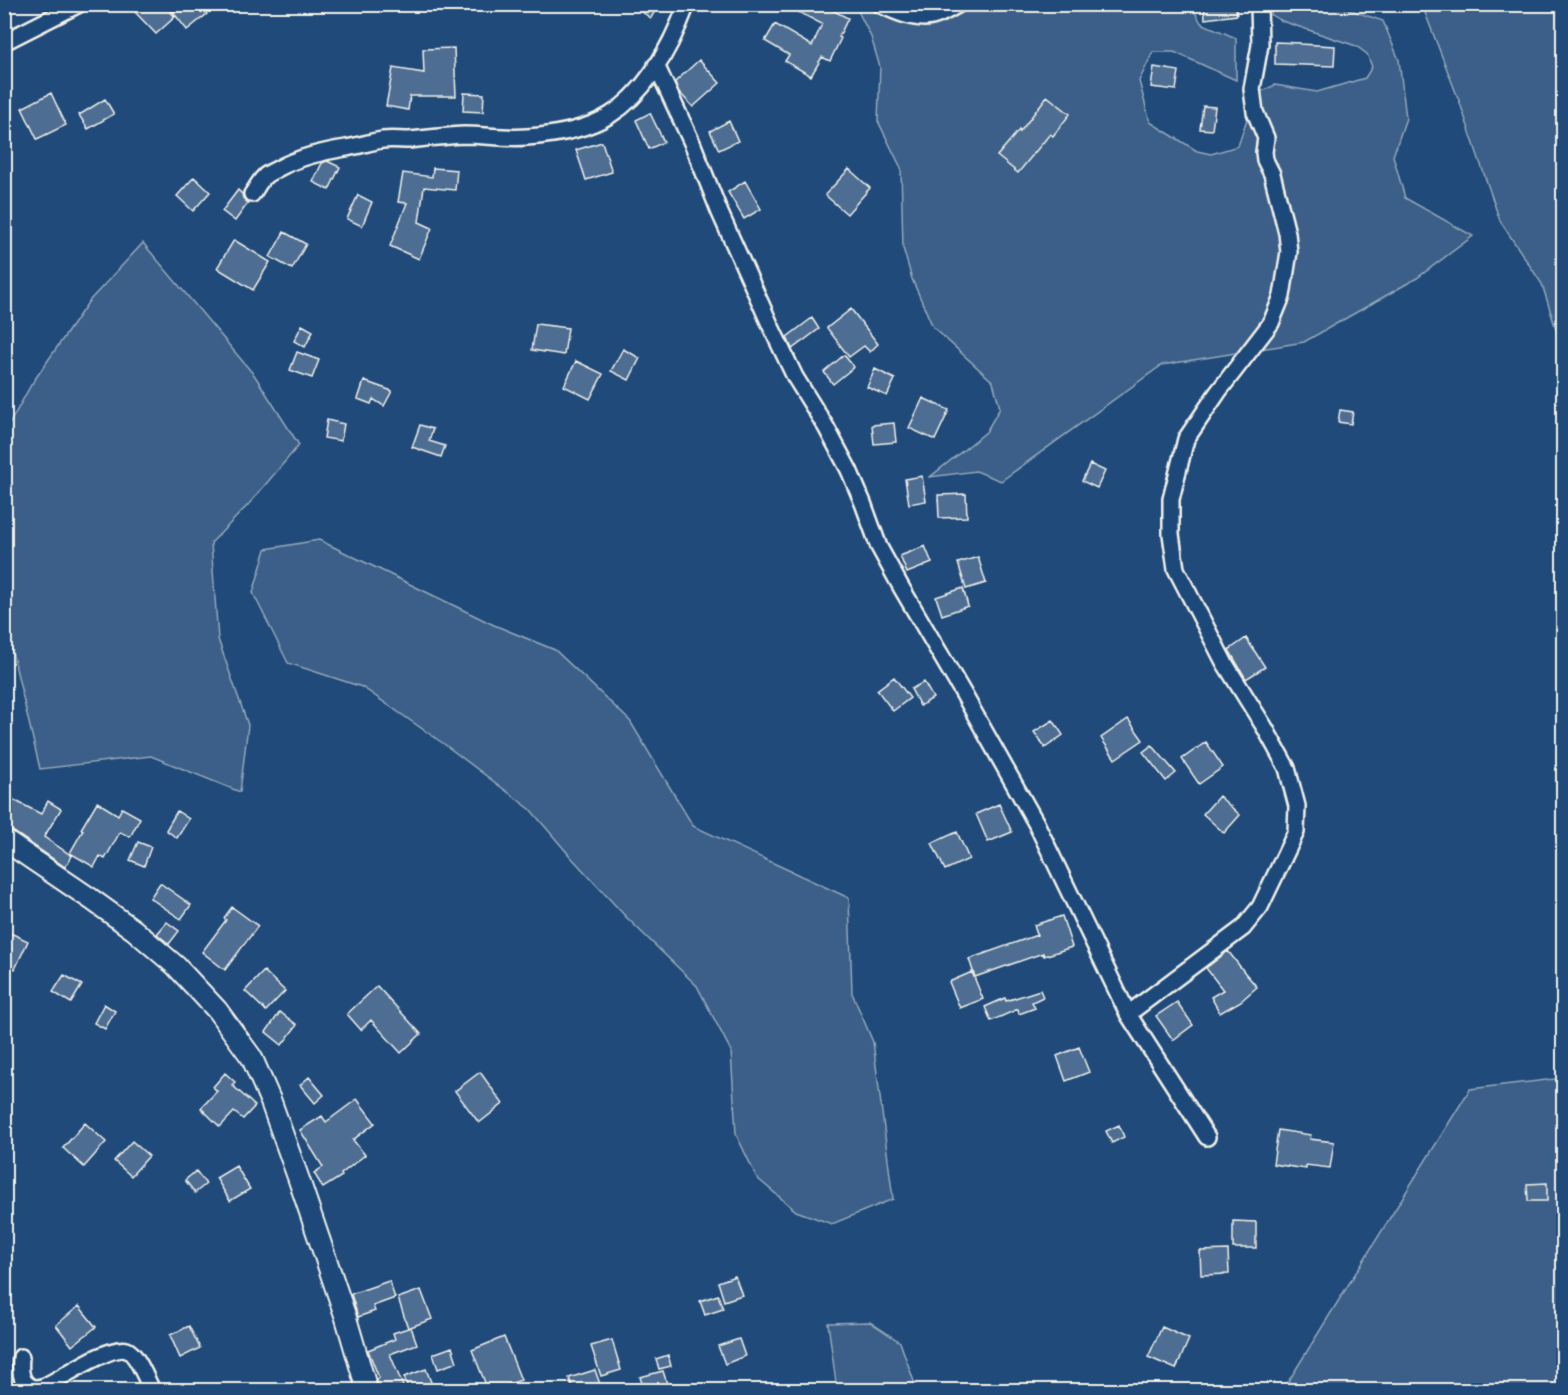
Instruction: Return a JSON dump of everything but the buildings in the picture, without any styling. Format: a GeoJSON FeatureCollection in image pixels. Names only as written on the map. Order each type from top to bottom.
{"type":"FeatureCollection","features":[{"type":"Feature","properties":{"kind":"street"},"geometry":{"type":"LineString","coordinates":[[4,42],[79,4]]}},
{"type":"Feature","properties":{"kind":"street"},"geometry":{"type":"LineString","coordinates":[[252,194],[265,176],[285,164],[305,156],[357,147],[381,140],[481,135],[527,138],[569,132],[588,126],[609,116],[626,104],[644,83],[677,27],[687,4]]}},
{"type":"Feature","properties":{"kind":"street"},"geometry":{"type":"LineString","coordinates":[[879,4],[914,17],[930,18],[945,13],[958,4]]}},
{"type":"Feature","properties":{"kind":"street"},"geometry":{"type":"LineString","coordinates":[[1128,1014],[1243,928],[1260,907],[1296,832],[1297,806],[1287,768],[1224,662],[1176,569],[1171,534],[1171,499],[1186,439],[1218,392],[1271,323],[1282,296],[1289,252],[1287,233],[1272,174],[1265,160],[1266,138],[1255,112],[1252,89],[1260,45],[1260,4]]}},
{"type":"Feature","properties":{"kind":"street"},"geometry":{"type":"LineString","coordinates":[[656,65],[773,331],[795,377],[849,470],[879,547],[1036,823],[1128,1014],[1207,1137]]}},
{"type":"Feature","properties":{"kind":"street"},"geometry":{"type":"LineString","coordinates":[[4,840],[91,898],[134,930],[176,966],[217,1010],[252,1058],[271,1102],[298,1177],[346,1318],[367,1390]]}},
{"type":"Feature","properties":{"kind":"street"},"geometry":{"type":"LineString","coordinates":[[21,1356],[20,1374],[26,1383],[34,1388],[45,1386],[107,1352],[128,1350],[135,1357],[152,1390]]}},
{"type":"Feature","properties":{"kind":"shaded area"},"geometry":{"type":"Polygon","coordinates":[[[855,5],[1194,5],[1194,10],[1201,23],[1236,38],[1236,80],[1174,52],[1153,52],[1139,81],[1150,122],[1197,151],[1211,154],[1238,146],[1253,101],[1262,91],[1275,85],[1317,92],[1365,78],[1372,67],[1367,54],[1356,46],[1282,21],[1253,5],[1335,5],[1383,21],[1399,60],[1406,118],[1393,156],[1405,198],[1473,236],[1417,278],[1304,342],[1162,365],[1001,481],[976,471],[930,477],[986,432],[1000,408],[993,382],[933,327],[912,279],[903,248],[901,168],[878,121],[880,67],[871,37],[855,5]]]}},
{"type":"Feature","properties":{"kind":"shaded area"},"geometry":{"type":"Polygon","coordinates":[[[1422,5],[1563,5],[1563,352],[1542,284],[1500,221],[1460,103],[1422,5]]]}},
{"type":"Feature","properties":{"kind":"shaded area"},"geometry":{"type":"Polygon","coordinates":[[[143,243],[255,376],[299,445],[249,504],[211,543],[218,639],[248,725],[240,792],[151,756],[40,769],[9,639],[5,635],[5,432],[31,385],[89,301],[143,243]]]}},
{"type":"Feature","properties":{"kind":"shaded area"},"geometry":{"type":"Polygon","coordinates":[[[319,540],[494,625],[555,650],[630,721],[693,826],[849,898],[852,993],[873,1042],[893,1199],[832,1224],[796,1211],[757,1178],[736,1134],[731,1051],[697,986],[626,917],[530,809],[444,744],[362,687],[288,663],[253,593],[266,549],[319,540]]]}},
{"type":"Feature","properties":{"kind":"shaded area"},"geometry":{"type":"Polygon","coordinates":[[[1563,1078],[1563,1390],[1283,1390],[1470,1089],[1563,1078]]]}},
{"type":"Feature","properties":{"kind":"shaded area"},"geometry":{"type":"Polygon","coordinates":[[[870,1322],[900,1342],[917,1390],[837,1390],[828,1323],[870,1322]]]}}]}
